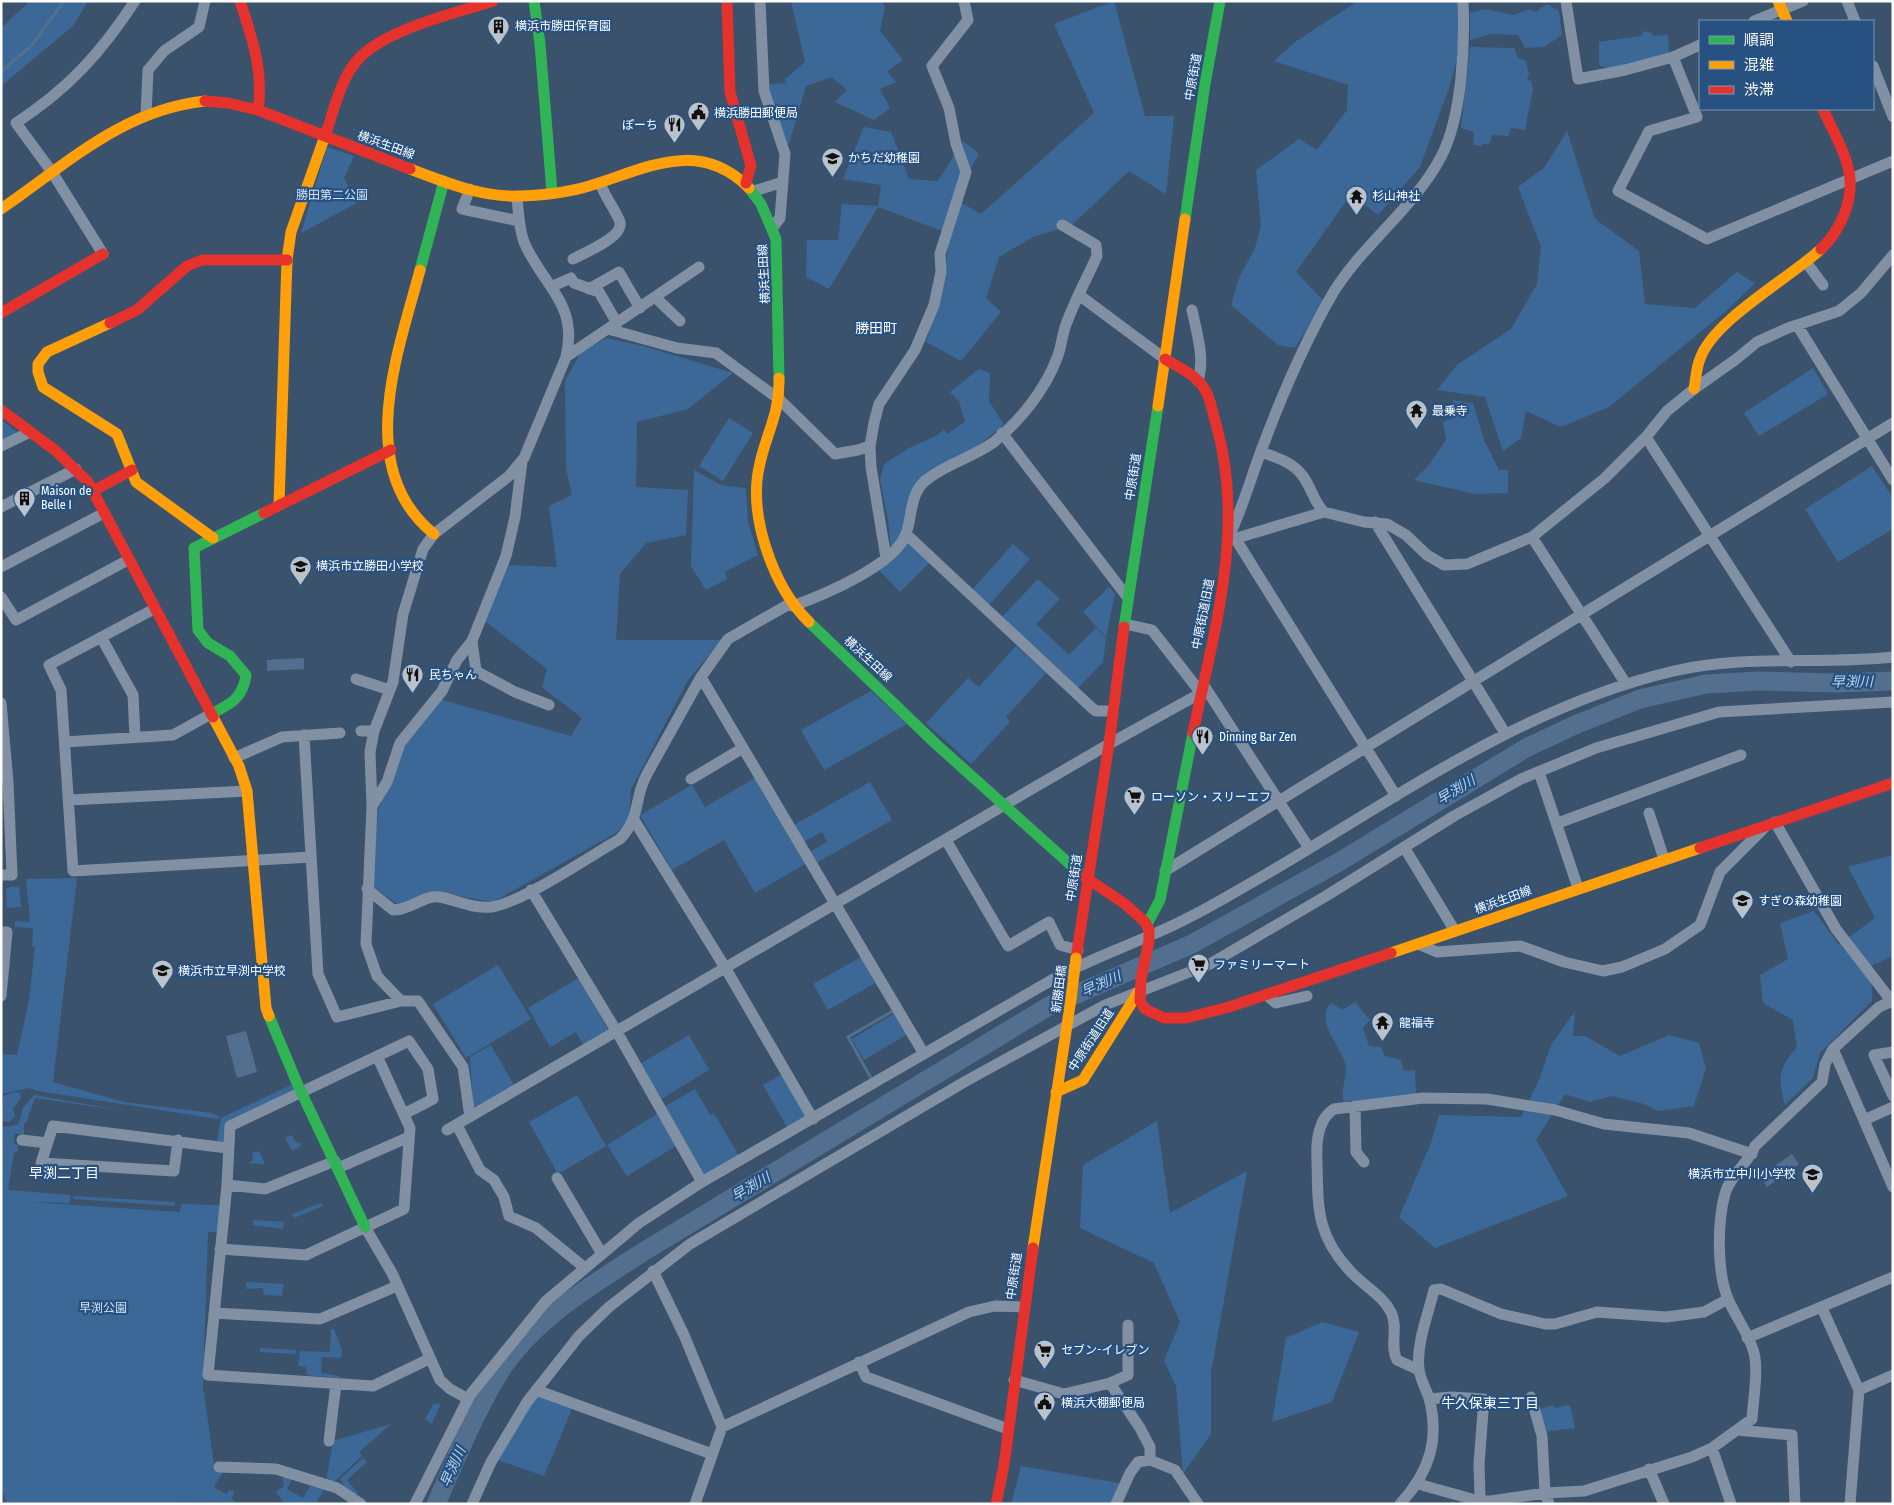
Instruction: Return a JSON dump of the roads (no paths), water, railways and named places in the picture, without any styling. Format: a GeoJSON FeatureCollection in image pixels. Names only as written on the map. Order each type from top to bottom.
{"type":"FeatureCollection","features":[{"type":"Feature","properties":{"kind":"street"},"geometry":{"type":"LineString","coordinates":[[1,313],[103,254],[52,172],[16,123],[46,103],[83,71],[112,35],[135,1]]}},
{"type":"Feature","properties":{"kind":"street"},"geometry":{"type":"LineString","coordinates":[[146,115],[148,70],[164,51],[199,27],[205,1]]}},
{"type":"Feature","properties":{"kind":"street"},"geometry":{"type":"LineString","coordinates":[[240,1],[262,71],[262,91],[258,110]]}},
{"type":"Feature","properties":{"kind":"street"},"geometry":{"type":"LineString","coordinates":[[279,504],[287,260],[291,232],[344,83],[355,63],[371,46],[388,36],[464,6],[493,1]]}},
{"type":"Feature","properties":{"kind":"street"},"geometry":{"type":"LineString","coordinates":[[534,1],[540,44],[552,192]]}},
{"type":"Feature","properties":{"kind":"street"},"geometry":{"type":"LineString","coordinates":[[727,1],[730,92],[750,160],[750,187],[783,182]]}},
{"type":"Feature","properties":{"kind":"street"},"geometry":{"type":"LineString","coordinates":[[760,1],[764,91],[785,154],[780,218],[773,228]]}},
{"type":"Feature","properties":{"kind":"street"},"geometry":{"type":"LineString","coordinates":[[886,558],[874,487],[870,446],[879,404],[915,350],[934,305],[941,272],[940,254],[966,172],[956,144],[955,126],[932,66],[968,20],[964,1]]}},
{"type":"Feature","properties":{"kind":"street","name":"中原街道"},"geometry":{"type":"LineString","coordinates":[[1077,954],[1205,84],[1220,1]]}},
{"type":"Feature","properties":{"kind":"street"},"geometry":{"type":"LineString","coordinates":[[1232,537],[1260,452],[1293,370],[1334,292],[1380,232],[1416,192],[1441,156],[1453,121],[1465,46],[1463,1]]}},
{"type":"Feature","properties":{"kind":"street"},"geometry":{"type":"LineString","coordinates":[[1566,1],[1578,79],[1625,70],[1674,57],[1699,45]]}},
{"type":"Feature","properties":{"kind":"street"},"geometry":{"type":"LineString","coordinates":[[1756,20],[1780,5],[1803,1]]}},
{"type":"Feature","properties":{"kind":"street"},"geometry":{"type":"LineString","coordinates":[[1847,1],[1855,20]]}},
{"type":"Feature","properties":{"kind":"street"},"geometry":{"type":"LineString","coordinates":[[1780,5],[1788,20]]}},
{"type":"Feature","properties":{"kind":"street"},"geometry":{"type":"LineString","coordinates":[[1674,57],[1697,117],[1649,131],[1618,190],[1707,239],[1893,161]]}},
{"type":"Feature","properties":{"kind":"street"},"geometry":{"type":"LineString","coordinates":[[1874,69],[1893,117]]}},
{"type":"Feature","properties":{"kind":"street","name":"横浜生田線"},"geometry":{"type":"LineString","coordinates":[[1,209],[98,140],[146,115],[174,106],[210,101],[258,110],[444,181],[503,196],[576,190],[669,161],[692,159],[714,164],[732,172],[750,187],[773,228],[777,250],[780,400],[759,465],[757,509],[770,560],[792,604],[1004,806],[1088,878],[1115,896],[1147,924]]}},
{"type":"Feature","properties":{"kind":"street"},"geometry":{"type":"LineString","coordinates":[[1694,388],[1693,374],[1702,352],[1718,329],[1818,254],[1837,231],[1848,207],[1850,179],[1823,110]]}},
{"type":"Feature","properties":{"kind":"street"},"geometry":{"type":"LineString","coordinates":[[434,534],[416,519],[407,507],[399,489],[385,414],[389,389],[444,181]]}},
{"type":"Feature","properties":{"kind":"street"},"geometry":{"type":"LineString","coordinates":[[573,259],[614,237],[619,231],[620,224],[600,183]]}},
{"type":"Feature","properties":{"kind":"street"},"geometry":{"type":"LineString","coordinates":[[470,189],[462,209],[519,220]]}},
{"type":"Feature","properties":{"kind":"street"},"geometry":{"type":"LineString","coordinates":[[372,806],[387,782],[400,743],[442,691],[457,660],[472,641],[506,556],[515,517],[522,461],[566,357],[569,343],[569,324],[563,305],[553,286],[531,255],[524,240],[519,220],[517,196]]}},
{"type":"Feature","properties":{"kind":"street"},"geometry":{"type":"LineString","coordinates":[[367,889],[393,910],[403,910],[433,896],[475,907],[493,906],[531,890],[620,839],[632,826],[639,789],[701,677],[728,639],[792,604],[832,591],[886,558],[900,545],[906,534],[915,496],[923,482],[943,469],[979,452],[1019,418],[1037,396],[1056,360],[1066,323],[1097,256],[1096,245],[1062,225]]}},
{"type":"Feature","properties":{"kind":"street"},"geometry":{"type":"LineString","coordinates":[[1232,537],[1324,512],[1364,522],[1387,524],[1406,535],[1427,555],[1444,565],[1467,564],[1532,538],[1605,478],[1646,437],[1667,411],[1694,388],[1758,342],[1797,325],[1839,311],[1861,293],[1893,255]]}},
{"type":"Feature","properties":{"kind":"street"},"geometry":{"type":"LineString","coordinates":[[213,538],[136,482],[117,434],[42,387],[36,374],[38,360],[47,352],[137,310],[187,266],[202,260],[287,260]]}},
{"type":"Feature","properties":{"kind":"street"},"geometry":{"type":"LineString","coordinates":[[1806,262],[1823,285]]}},
{"type":"Feature","properties":{"kind":"street"},"geometry":{"type":"LineString","coordinates":[[566,357],[656,298],[699,267]]}},
{"type":"Feature","properties":{"kind":"street"},"geometry":{"type":"LineString","coordinates":[[590,289],[619,272],[640,308]]}},
{"type":"Feature","properties":{"kind":"street"},"geometry":{"type":"LineString","coordinates":[[553,286],[571,278],[574,283],[599,292],[613,326],[677,348],[716,353],[780,400],[835,454],[870,446]]}},
{"type":"Feature","properties":{"kind":"street"},"geometry":{"type":"LineString","coordinates":[[1079,295],[1198,381],[1202,368],[1192,310]]}},
{"type":"Feature","properties":{"kind":"street"},"geometry":{"type":"LineString","coordinates":[[656,298],[680,321]]}},
{"type":"Feature","properties":{"kind":"street"},"geometry":{"type":"LineString","coordinates":[[1797,325],[1893,480]]}},
{"type":"Feature","properties":{"kind":"street","name":"中原街道旧道"},"geometry":{"type":"LineString","coordinates":[[1147,924],[1160,900],[1232,537],[1229,483],[1224,450],[1206,390],[1198,381]]}},
{"type":"Feature","properties":{"kind":"street"},"geometry":{"type":"LineString","coordinates":[[1,410],[76,469],[93,491],[234,758],[247,792],[266,1008],[301,1090],[365,1227],[397,1286],[429,1359],[440,1380],[450,1389],[468,1399]]}},
{"type":"Feature","properties":{"kind":"street"},"geometry":{"type":"LineString","coordinates":[[1165,871],[1893,423]]}},
{"type":"Feature","properties":{"kind":"street"},"geometry":{"type":"LineString","coordinates":[[1,446],[30,432]]}},
{"type":"Feature","properties":{"kind":"street"},"geometry":{"type":"LineString","coordinates":[[1002,433],[1128,598]]}},
{"type":"Feature","properties":{"kind":"street"},"geometry":{"type":"LineString","coordinates":[[1646,437],[1791,662]]}},
{"type":"Feature","properties":{"kind":"street"},"geometry":{"type":"LineString","coordinates":[[65,742],[173,735],[237,701],[242,695],[246,675],[230,656],[208,643],[198,630],[194,548],[279,504],[391,450]]}},
{"type":"Feature","properties":{"kind":"street"},"geometry":{"type":"LineString","coordinates":[[1260,452],[1284,461],[1302,475],[1312,498],[1324,512]]}},
{"type":"Feature","properties":{"kind":"street"},"geometry":{"type":"LineString","coordinates":[[401,1001],[377,976],[366,944],[372,806],[369,766],[374,731],[390,690],[403,614],[423,549],[434,534],[509,476],[522,461]]}},
{"type":"Feature","properties":{"kind":"street"},"geometry":{"type":"LineString","coordinates":[[1,507],[76,469]]}},
{"type":"Feature","properties":{"kind":"street"},"geometry":{"type":"LineString","coordinates":[[93,491],[132,470]]}},
{"type":"Feature","properties":{"kind":"street"},"geometry":{"type":"LineString","coordinates":[[1,567],[104,513]]}},
{"type":"Feature","properties":{"kind":"street"},"geometry":{"type":"LineString","coordinates":[[1375,522],[1505,733]]}},
{"type":"Feature","properties":{"kind":"street"},"geometry":{"type":"LineString","coordinates":[[906,534],[1092,708],[1096,711],[1112,711]]}},
{"type":"Feature","properties":{"kind":"street"},"geometry":{"type":"LineString","coordinates":[[1232,537],[1396,796]]}},
{"type":"Feature","properties":{"kind":"street"},"geometry":{"type":"LineString","coordinates":[[1532,538],[1626,684]]}},
{"type":"Feature","properties":{"kind":"street"},"geometry":{"type":"LineString","coordinates":[[1,597],[16,620],[128,560]]}},
{"type":"Feature","properties":{"kind":"street"},"geometry":{"type":"LineString","coordinates":[[154,608],[49,665],[60,684],[73,871],[311,857]]}},
{"type":"Feature","properties":{"kind":"street"},"geometry":{"type":"LineString","coordinates":[[1125,624],[1152,630],[1202,688],[1309,848]]}},
{"type":"Feature","properties":{"kind":"street"},"geometry":{"type":"LineString","coordinates":[[101,636],[133,695],[135,737]]}},
{"type":"Feature","properties":{"kind":"street"},"geometry":{"type":"LineString","coordinates":[[472,641],[476,671],[515,692],[549,705]]}},
{"type":"Feature","properties":{"kind":"street"},"geometry":{"type":"LineString","coordinates":[[415,1504],[468,1399],[546,1301],[639,1223],[702,1182],[924,1054],[1093,958],[1149,940],[1231,895],[1505,733],[1576,701],[1626,684],[1675,671],[1721,663],[1893,657]]}},
{"type":"Feature","properties":{"kind":"street"},"geometry":{"type":"LineString","coordinates":[[701,677],[924,1054]]}},
{"type":"Feature","properties":{"kind":"street"},"geometry":{"type":"LineString","coordinates":[[356,679],[390,690]]}},
{"type":"Feature","properties":{"kind":"street"},"geometry":{"type":"LineString","coordinates":[[586,1268],[536,1228],[509,1216],[504,1198],[494,1180],[480,1170],[452,1127],[726,969],[1202,688]]}},
{"type":"Feature","properties":{"kind":"street"},"geometry":{"type":"LineString","coordinates":[[472,1504],[491,1462],[536,1390],[579,1336],[609,1307],[690,1244],[966,1081],[1068,1024],[1140,988],[1210,964],[1326,896],[1454,816],[1539,772],[1596,748],[1719,712],[1893,702]]}},
{"type":"Feature","properties":{"kind":"street"},"geometry":{"type":"LineString","coordinates":[[1,703],[5,802],[12,875],[1,875]]}},
{"type":"Feature","properties":{"kind":"street"},"geometry":{"type":"LineString","coordinates":[[361,731],[374,731]]}},
{"type":"Feature","properties":{"kind":"street"},"geometry":{"type":"LineString","coordinates":[[234,758],[282,737],[340,733]]}},
{"type":"Feature","properties":{"kind":"street"},"geometry":{"type":"LineString","coordinates":[[304,735],[318,974],[337,1017],[401,1001],[418,1001],[463,1067],[470,1117]]}},
{"type":"Feature","properties":{"kind":"street"},"geometry":{"type":"LineString","coordinates":[[691,779],[743,748]]}},
{"type":"Feature","properties":{"kind":"street"},"geometry":{"type":"LineString","coordinates":[[1558,823],[1741,755]]}},
{"type":"Feature","properties":{"kind":"street"},"geometry":{"type":"LineString","coordinates":[[1539,772],[1558,823],[1578,888]]}},
{"type":"Feature","properties":{"kind":"street","name":"横浜生田線"},"geometry":{"type":"LineString","coordinates":[[1140,988],[1140,1003],[1152,1014],[1167,1019],[1194,1016],[1266,995],[1455,932],[1578,888],[1893,783]]}},
{"type":"Feature","properties":{"kind":"street"},"geometry":{"type":"LineString","coordinates":[[69,800],[247,792]]}},
{"type":"Feature","properties":{"kind":"street"},"geometry":{"type":"LineString","coordinates":[[1649,813],[1664,859]]}},
{"type":"Feature","properties":{"kind":"street"},"geometry":{"type":"LineString","coordinates":[[634,820],[726,969],[813,1119]]}},
{"type":"Feature","properties":{"kind":"street"},"geometry":{"type":"LineString","coordinates":[[1418,944],[1437,952],[1520,946],[1564,962],[1603,972],[1622,967],[1665,949],[1700,925],[1720,872],[1770,824],[1836,929],[1892,1002],[1879,1007],[1833,1050],[1825,1064],[1822,1082],[1756,1146],[1732,1179],[1725,1194],[1721,1223],[1720,1259],[1728,1299],[1755,1358],[1752,1419],[1712,1448],[1692,1457],[1649,1469],[1584,1492],[1547,1498],[1477,1502],[1418,1484]]}},
{"type":"Feature","properties":{"kind":"street"},"geometry":{"type":"LineString","coordinates":[[946,840],[1008,946],[1049,922],[1060,945],[1077,954]]}},
{"type":"Feature","properties":{"kind":"street"},"geometry":{"type":"LineString","coordinates":[[1404,847],[1455,932]]}},
{"type":"Feature","properties":{"kind":"street"},"geometry":{"type":"LineString","coordinates":[[531,890],[617,1032],[702,1182]]}},
{"type":"Feature","properties":{"kind":"street"},"geometry":{"type":"LineString","coordinates":[[1140,988],[1149,940],[1147,924]]}},
{"type":"Feature","properties":{"kind":"street"},"geometry":{"type":"LineString","coordinates":[[1,932],[7,932],[2,991]]}},
{"type":"Feature","properties":{"kind":"street","name":"新勝田橋"},"geometry":{"type":"LineString","coordinates":[[1068,1024],[1077,954]]}},
{"type":"Feature","properties":{"kind":"street","name":"中原街道旧道"},"geometry":{"type":"LineString","coordinates":[[1056,1092],[1076,1085],[1083,1080],[1140,988]]}},
{"type":"Feature","properties":{"kind":"street"},"geometry":{"type":"LineString","coordinates":[[1266,995],[1276,1003],[1307,996]]}},
{"type":"Feature","properties":{"kind":"street","name":"中原街道"},"geometry":{"type":"LineString","coordinates":[[996,1504],[1004,1465],[1024,1307],[1068,1024]]}},
{"type":"Feature","properties":{"kind":"street"},"geometry":{"type":"LineString","coordinates":[[404,1114],[433,1099],[428,1069],[409,1041],[301,1090],[230,1126],[227,1148],[227,1185],[208,1375],[373,1386],[429,1359]]}},
{"type":"Feature","properties":{"kind":"street"},"geometry":{"type":"LineString","coordinates":[[1833,1050],[1893,1187]]}},
{"type":"Feature","properties":{"kind":"street"},"geometry":{"type":"LineString","coordinates":[[1893,1052],[1874,1055],[1893,1096]]}},
{"type":"Feature","properties":{"kind":"street"},"geometry":{"type":"LineString","coordinates":[[220,1249],[306,1255],[404,1209],[410,1128],[377,1056]]}},
{"type":"Feature","properties":{"kind":"street"},"geometry":{"type":"LineString","coordinates":[[1419,1370],[1397,1360],[1393,1346],[1394,1321],[1385,1302],[1351,1272],[1333,1250],[1322,1228],[1318,1201],[1318,1131],[1327,1113],[1334,1108],[1423,1098],[1487,1099],[1555,1110],[1604,1124],[1689,1133],[1752,1154]]}},
{"type":"Feature","properties":{"kind":"street"},"geometry":{"type":"LineString","coordinates":[[1355,1106],[1356,1152],[1364,1162]]}},
{"type":"Feature","properties":{"kind":"street"},"geometry":{"type":"LineString","coordinates":[[1864,1120],[1893,1107]]}},
{"type":"Feature","properties":{"kind":"street"},"geometry":{"type":"LineString","coordinates":[[178,1140],[174,1171],[41,1163],[52,1126],[178,1140],[227,1148]]}},
{"type":"Feature","properties":{"kind":"street"},"geometry":{"type":"LineString","coordinates":[[227,1185],[266,1190],[409,1137]]}},
{"type":"Feature","properties":{"kind":"street"},"geometry":{"type":"LineString","coordinates":[[22,1140],[47,1143]]}},
{"type":"Feature","properties":{"kind":"street"},"geometry":{"type":"LineString","coordinates":[[557,1178],[602,1254]]}},
{"type":"Feature","properties":{"kind":"street"},"geometry":{"type":"LineString","coordinates":[[654,1271],[684,1334],[722,1427],[695,1504]]}},
{"type":"Feature","properties":{"kind":"street"},"geometry":{"type":"LineString","coordinates":[[1747,1338],[1893,1277]]}},
{"type":"Feature","properties":{"kind":"street"},"geometry":{"type":"LineString","coordinates":[[214,1313],[320,1319],[397,1286]]}},
{"type":"Feature","properties":{"kind":"street"},"geometry":{"type":"LineString","coordinates":[[1400,1504],[1418,1484],[1433,1444],[1434,1428],[1429,1398],[1419,1370],[1421,1343],[1434,1290],[1440,1289],[1501,1314],[1545,1324],[1555,1324],[1597,1312],[1666,1317],[1704,1312],[1728,1299]]}},
{"type":"Feature","properties":{"kind":"street"},"geometry":{"type":"LineString","coordinates":[[722,1427],[969,1312],[995,1306],[1024,1307]]}},
{"type":"Feature","properties":{"kind":"street"},"geometry":{"type":"LineString","coordinates":[[1822,1308],[1859,1390],[1850,1504]]}},
{"type":"Feature","properties":{"kind":"street"},"geometry":{"type":"LineString","coordinates":[[1014,1380],[1064,1394],[1110,1383],[1128,1375],[1128,1325]]}},
{"type":"Feature","properties":{"kind":"street"},"geometry":{"type":"LineString","coordinates":[[859,1362],[866,1377],[1008,1429]]}},
{"type":"Feature","properties":{"kind":"street"},"geometry":{"type":"LineString","coordinates":[[1859,1390],[1893,1375]]}},
{"type":"Feature","properties":{"kind":"street"},"geometry":{"type":"LineString","coordinates":[[1110,1383],[1150,1447],[1150,1460]]}},
{"type":"Feature","properties":{"kind":"street"},"geometry":{"type":"LineString","coordinates":[[329,1441],[336,1384]]}},
{"type":"Feature","properties":{"kind":"street"},"geometry":{"type":"LineString","coordinates":[[536,1390],[712,1454]]}},
{"type":"Feature","properties":{"kind":"street"},"geometry":{"type":"LineString","coordinates":[[1531,1397],[1542,1436],[1547,1498]]}},
{"type":"Feature","properties":{"kind":"street"},"geometry":{"type":"LineString","coordinates":[[1429,1398],[1484,1399],[1477,1502]]}},
{"type":"Feature","properties":{"kind":"street"},"geometry":{"type":"LineString","coordinates":[[1737,1430],[1792,1435],[1795,1504]]}},
{"type":"Feature","properties":{"kind":"street"},"geometry":{"type":"LineString","coordinates":[[1712,1448],[1731,1504]]}},
{"type":"Feature","properties":{"kind":"street"},"geometry":{"type":"LineString","coordinates":[[1116,1504],[1130,1473],[1138,1462],[1150,1460],[1175,1470],[1198,1504]]}},
{"type":"Feature","properties":{"kind":"street"},"geometry":{"type":"LineString","coordinates":[[219,1467],[276,1469],[337,1488],[361,1504]]}},
{"type":"Feature","properties":{"kind":"street"},"geometry":{"type":"LineString","coordinates":[[1649,1469],[1664,1504]]}},
{"type":"Feature","properties":{"kind":"waterway"},"geometry":{"type":"LineString","coordinates":[[1,72],[32,45],[64,1]]}},
{"type":"Feature","properties":{"kind":"waterway","name":"早渕川"},"geometry":{"type":"LineString","coordinates":[[436,1504],[468,1432],[495,1380],[519,1347],[551,1316],[587,1288],[643,1252],[1049,1006],[1192,944],[1339,862],[1526,748],[1575,725],[1640,699],[1706,684],[1758,681],[1835,683],[1893,681]]}},
{"type":"Feature","properties":{"kind":"waterway"},"geometry":{"type":"LineString","coordinates":[[871,1078],[848,1037],[891,1012]]}},
{"type":"Feature","properties":{"kind":"place","name":"横浜市勝田保育園"},"geometry":{"type":"Point","coordinates":[499,45]}},
{"type":"Feature","properties":{"kind":"place","name":"横浜勝田郵便局"},"geometry":{"type":"Point","coordinates":[698,132]}},
{"type":"Feature","properties":{"kind":"place","name":"ぽーち"},"geometry":{"type":"Point","coordinates":[674,144]}},
{"type":"Feature","properties":{"kind":"place","name":"かちだ幼稚園"},"geometry":{"type":"Point","coordinates":[832,177]}},
{"type":"Feature","properties":{"kind":"place","name":"杉山神社"},"geometry":{"type":"Point","coordinates":[1356,215]}},
{"type":"Feature","properties":{"kind":"place","name":"最乗寺"},"geometry":{"type":"Point","coordinates":[1416,430]}},
{"type":"Feature","properties":{"kind":"place","name":"Maison de Belle I"},"geometry":{"type":"Point","coordinates":[25,517]}},
{"type":"Feature","properties":{"kind":"place","name":"横浜市立勝田小学校"},"geometry":{"type":"Point","coordinates":[300,585]}},
{"type":"Feature","properties":{"kind":"place","name":"民ちゃん"},"geometry":{"type":"Point","coordinates":[413,694]}},
{"type":"Feature","properties":{"kind":"place","name":"Dinning Bar Zen"},"geometry":{"type":"Point","coordinates":[1203,756]}},
{"type":"Feature","properties":{"kind":"place","name":"ローソン・スリーエフ"},"geometry":{"type":"Point","coordinates":[1135,816]}},
{"type":"Feature","properties":{"kind":"place","name":"すぎの森幼稚園"},"geometry":{"type":"Point","coordinates":[1742,920]}},
{"type":"Feature","properties":{"kind":"place","name":"ファミリーマート"},"geometry":{"type":"Point","coordinates":[1198,984]}},
{"type":"Feature","properties":{"kind":"place","name":"横浜市立早渕中学校"},"geometry":{"type":"Point","coordinates":[162,990]}},
{"type":"Feature","properties":{"kind":"place","name":"龍福寺"},"geometry":{"type":"Point","coordinates":[1383,1042]}},
{"type":"Feature","properties":{"kind":"place","name":"横浜市立中川小学校"},"geometry":{"type":"Point","coordinates":[1812,1193]}},
{"type":"Feature","properties":{"kind":"place","name":"セブン-イレブン"},"geometry":{"type":"Point","coordinates":[1045,1369]}},
{"type":"Feature","properties":{"kind":"place","name":"横浜大棚郵便局"},"geometry":{"type":"Point","coordinates":[1045,1422]}},
{"type":"Feature","properties":{"kind":"district","name":"勝田町"},"geometry":{"type":"Point","coordinates":[876,328]}},
{"type":"Feature","properties":{"kind":"district","name":"早渕二丁目"},"geometry":{"type":"Point","coordinates":[64,1173]}},
{"type":"Feature","properties":{"kind":"district","name":"牛久保東三丁目"},"geometry":{"type":"Point","coordinates":[1490,1403]}},
{"type":"Feature","properties":{"kind":"park label","name":"勝田第二公園"},"geometry":{"type":"Point","coordinates":[332,195]}},
{"type":"Feature","properties":{"kind":"park label","name":"早渕公園"},"geometry":{"type":"Point","coordinates":[103,1308]}}]}
